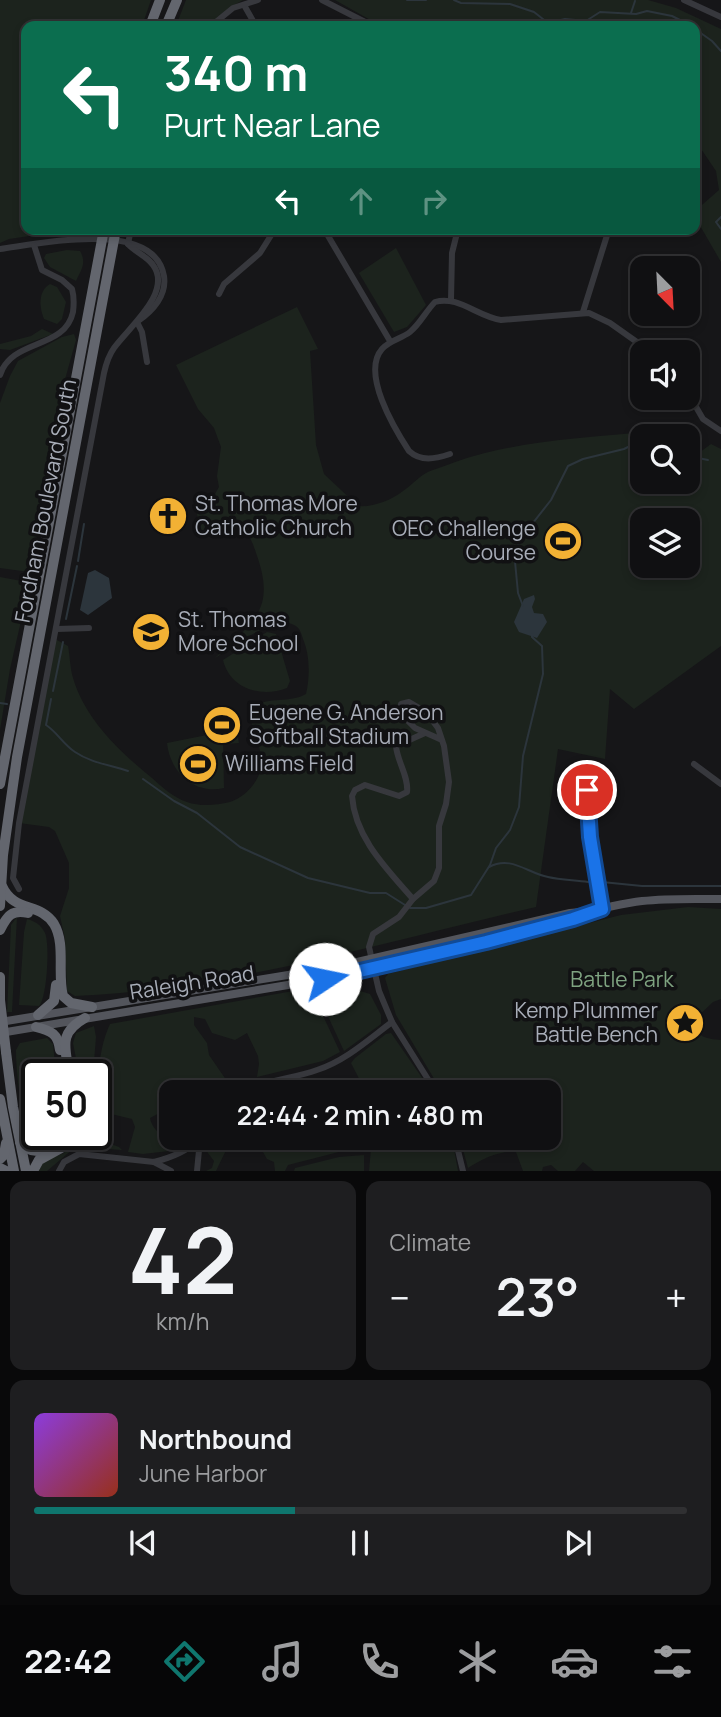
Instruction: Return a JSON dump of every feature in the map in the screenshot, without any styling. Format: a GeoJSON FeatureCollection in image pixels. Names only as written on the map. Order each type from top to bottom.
{"type":"FeatureCollection","features":[{"type":"Feature","properties":{"kind":"highway"},"geometry":{"type":"LineString","coordinates":[[152,21],[160,0]]}},
{"type":"Feature","properties":{"kind":"highway"},"geometry":{"type":"LineString","coordinates":[[168,21],[177,0]]}},
{"type":"Feature","properties":{"kind":"highway","name":"Fordham Boulevard South"},"geometry":{"type":"LineString","coordinates":[[0,784],[103,235]]}},
{"type":"Feature","properties":{"kind":"highway","name":"Fordham Boulevard South"},"geometry":{"type":"LineString","coordinates":[[0,906],[17,757],[116,235]]}},
{"type":"Feature","properties":{"kind":"highway"},"geometry":{"type":"LineString","coordinates":[[0,762],[9,733]]}},
{"type":"Feature","properties":{"kind":"highway"},"geometry":{"type":"LineString","coordinates":[[1,883],[12,902],[39,911],[51,921],[58,936],[63,997],[71,1003],[92,1007]]}},
{"type":"Feature","properties":{"kind":"highway"},"geometry":{"type":"LineString","coordinates":[[0,930],[9,915],[17,911],[39,916],[50,929],[54,940],[56,995],[51,1005],[38,1015]]}},
{"type":"Feature","properties":{"kind":"highway"},"geometry":{"type":"LineString","coordinates":[[0,977],[1,1027],[26,1171]]}},
{"type":"Feature","properties":{"kind":"highway"},"geometry":{"type":"LineString","coordinates":[[67,1059],[65,1038],[71,1027],[85,1018]]}},
{"type":"Feature","properties":{"kind":"highway"},"geometry":{"type":"LineString","coordinates":[[36,1027],[51,1031],[58,1037],[61,1059]]}},
{"type":"Feature","properties":{"kind":"highway"},"geometry":{"type":"LineString","coordinates":[[0,1099],[14,1171]]}},
{"type":"Feature","properties":{"kind":"highway"},"geometry":{"type":"LineString","coordinates":[[0,1160],[4,1155],[7,1139]]}},
{"type":"Feature","properties":{"kind":"highway"},"geometry":{"type":"LineString","coordinates":[[33,1171],[39,1160],[57,1150]]}},
{"type":"Feature","properties":{"kind":"highway"},"geometry":{"type":"LineString","coordinates":[[0,1168],[6,1171]]}},
{"type":"Feature","properties":{"kind":"main road","name":"Raleigh Road"},"geometry":{"type":"LineString","coordinates":[[1,1027],[38,1015],[371,959],[570,913],[666,899],[721,899]]}},
{"type":"Feature","properties":{"kind":"main road","name":"Raleigh Road"},"geometry":{"type":"LineString","coordinates":[[1,1027],[36,1027],[374,969],[511,936],[573,919],[591,911]]}},
{"type":"Feature","properties":{"kind":"street"},"geometry":{"type":"LineString","coordinates":[[216,21],[225,13],[258,0]]}},
{"type":"Feature","properties":{"kind":"street"},"geometry":{"type":"LineString","coordinates":[[322,0],[363,21]]}},
{"type":"Feature","properties":{"kind":"street"},"geometry":{"type":"LineString","coordinates":[[684,0],[721,17]]}},
{"type":"Feature","properties":{"kind":"street"},"geometry":{"type":"LineString","coordinates":[[244,5],[253,21]]}},
{"type":"Feature","properties":{"kind":"street"},"geometry":{"type":"LineString","coordinates":[[0,249],[92,235]]}},
{"type":"Feature","properties":{"kind":"street"},"geometry":{"type":"LineString","coordinates":[[19,889],[13,878],[19,823],[106,365],[115,346],[137,322],[156,293],[159,278],[152,263],[116,235]]}},
{"type":"Feature","properties":{"kind":"street"},"geometry":{"type":"LineString","coordinates":[[128,244],[130,235]]}},
{"type":"Feature","properties":{"kind":"street"},"geometry":{"type":"LineString","coordinates":[[219,294],[224,284],[260,253],[271,235]]}},
{"type":"Feature","properties":{"kind":"street"},"geometry":{"type":"LineString","coordinates":[[328,235],[390,341]]}},
{"type":"Feature","properties":{"kind":"street"},"geometry":{"type":"LineString","coordinates":[[451,300],[452,253],[456,235]]}},
{"type":"Feature","properties":{"kind":"street"},"geometry":{"type":"LineString","coordinates":[[583,312],[607,235]]}},
{"type":"Feature","properties":{"kind":"street"},"geometry":{"type":"LineString","coordinates":[[0,375],[3,366],[14,354],[62,333],[74,308],[72,289],[62,280],[42,270],[34,245]]}},
{"type":"Feature","properties":{"kind":"street"},"geometry":{"type":"LineString","coordinates":[[450,454],[429,459],[414,456],[408,451],[375,379],[376,360],[380,351],[390,341],[412,330],[435,302],[451,300],[477,314],[501,320],[583,312],[602,318],[634,340]]}},
{"type":"Feature","properties":{"kind":"street"},"geometry":{"type":"LineString","coordinates":[[137,322],[142,332],[147,362]]}},
{"type":"Feature","properties":{"kind":"street"},"geometry":{"type":"LineString","coordinates":[[698,410],[703,419],[721,432]]}},
{"type":"Feature","properties":{"kind":"street"},"geometry":{"type":"LineString","coordinates":[[57,629],[89,628]]}},
{"type":"Feature","properties":{"kind":"street"},"geometry":{"type":"LineString","coordinates":[[428,1080],[391,1022],[379,991],[369,947],[371,936],[434,881],[439,868],[439,826],[449,782],[442,740],[434,721],[426,712],[410,702],[401,704],[399,709],[403,718],[425,733],[442,740]]}},
{"type":"Feature","properties":{"kind":"street"},"geometry":{"type":"LineString","coordinates":[[409,905],[365,838],[352,796],[355,790],[365,785],[399,796],[407,792],[396,746],[425,733]]}},
{"type":"Feature","properties":{"kind":"street"},"geometry":{"type":"LineString","coordinates":[[694,764],[721,784]]}},
{"type":"Feature","properties":{"kind":"street"},"geometry":{"type":"LineString","coordinates":[[587,790],[590,837],[602,909]]}},
{"type":"Feature","properties":{"kind":"street"},"geometry":{"type":"LineString","coordinates":[[275,1080],[326,1066],[351,1053],[391,1022]]}},
{"type":"Feature","properties":{"kind":"street"},"geometry":{"type":"LineString","coordinates":[[59,1171],[64,1162],[79,1154],[154,1161],[186,1150]]}},
{"type":"Feature","properties":{"kind":"street"},"geometry":{"type":"LineString","coordinates":[[197,1171],[200,1150]]}},
{"type":"Feature","properties":{"kind":"street"},"geometry":{"type":"LineString","coordinates":[[458,1150],[463,1171]]}},
{"type":"Feature","properties":{"kind":"street"},"geometry":{"type":"LineString","coordinates":[[154,1161],[171,1171]]}},
{"type":"Feature","properties":{"kind":"green space"},"geometry":{"type":"Polygon","coordinates":[[[0,0],[151,0],[144,21],[21,21],[21,235],[36,235],[0,243],[0,0]]]}},
{"type":"Feature","properties":{"kind":"green space"},"geometry":{"type":"Polygon","coordinates":[[[186,0],[243,0],[216,21],[178,21],[186,0]]]}},
{"type":"Feature","properties":{"kind":"green space"},"geometry":{"type":"Polygon","coordinates":[[[335,0],[648,0],[676,8],[721,29],[721,262],[700,226],[700,207],[719,190],[716,171],[700,147],[700,21],[372,21],[335,0]]]}},
{"type":"Feature","properties":{"kind":"green space"},"geometry":{"type":"Polygon","coordinates":[[[396,248],[426,305],[407,327],[394,332],[359,273],[396,248]]]}},
{"type":"Feature","properties":{"kind":"green space"},"geometry":{"type":"Polygon","coordinates":[[[67,250],[80,251],[82,255],[82,266],[76,281],[50,267],[44,258],[46,254],[67,250]]]}},
{"type":"Feature","properties":{"kind":"green space"},"geometry":{"type":"Polygon","coordinates":[[[50,284],[57,287],[66,302],[62,319],[57,324],[44,319],[41,309],[43,291],[50,284]]]}},
{"type":"Feature","properties":{"kind":"green space"},"geometry":{"type":"Polygon","coordinates":[[[297,307],[318,349],[310,351],[316,445],[324,474],[358,506],[375,505],[387,500],[424,474],[479,455],[525,445],[630,434],[630,494],[700,494],[700,452],[711,444],[721,449],[721,646],[634,709],[610,689],[605,759],[558,749],[536,907],[249,974],[133,992],[75,996],[67,991],[65,939],[60,916],[69,888],[69,863],[55,831],[49,827],[19,823],[55,639],[68,646],[72,674],[79,693],[105,734],[164,788],[177,798],[192,804],[230,802],[250,789],[257,779],[261,762],[248,711],[261,703],[306,694],[309,666],[307,652],[299,629],[291,624],[269,626],[215,658],[258,613],[264,588],[262,572],[248,535],[238,528],[229,527],[201,531],[196,510],[212,499],[219,487],[217,476],[221,447],[214,428],[198,409],[176,365],[297,307]]]}},
{"type":"Feature","properties":{"kind":"green space"},"geometry":{"type":"Polygon","coordinates":[[[42,329],[53,334],[10,350],[0,349],[0,344],[31,336],[42,329]]]}},
{"type":"Feature","properties":{"kind":"green space"},"geometry":{"type":"Polygon","coordinates":[[[74,334],[76,340],[64,383],[33,561],[29,572],[0,568],[0,403],[18,361],[62,337],[74,334]]]}},
{"type":"Feature","properties":{"kind":"green space"},"geometry":{"type":"Polygon","coordinates":[[[0,577],[27,582],[29,586],[10,669],[0,730],[0,577]]]}},
{"type":"Feature","properties":{"kind":"green space"},"geometry":{"type":"Polygon","coordinates":[[[267,632],[276,634],[290,681],[287,688],[277,691],[248,689],[232,678],[223,660],[267,632]]]}},
{"type":"Feature","properties":{"kind":"green space","name":"Eugene G. Anderson Softball Stadium"},"geometry":{"type":"Polygon","coordinates":[[[223,711],[235,720],[239,743],[225,744],[224,735],[219,730],[209,731],[207,719],[223,717],[223,711]]]}},
{"type":"Feature","properties":{"kind":"green space","name":"Williams Field"},"geometry":{"type":"Polygon","coordinates":[[[217,733],[223,737],[224,788],[203,788],[185,779],[178,772],[167,743],[217,733]]]}},
{"type":"Feature","properties":{"kind":"green space","name":"Battle Park"},"geometry":{"type":"Polygon","coordinates":[[[688,907],[721,909],[721,999],[713,1002],[693,1021],[702,1036],[721,1040],[721,1171],[594,1171],[583,1162],[575,1171],[558,1171],[551,1165],[543,1167],[542,1171],[523,1171],[516,1152],[491,1156],[468,1168],[463,1150],[561,1150],[561,1080],[435,1080],[396,1015],[385,978],[388,974],[621,915],[688,907]]]}},
{"type":"Feature","properties":{"kind":"green space"},"geometry":{"type":"Polygon","coordinates":[[[17,917],[12,1012],[7,1012],[11,925],[17,917]]]}},
{"type":"Feature","properties":{"kind":"green space"},"geometry":{"type":"Polygon","coordinates":[[[27,919],[40,926],[47,939],[46,982],[39,1006],[19,1005],[27,919]]]}},
{"type":"Feature","properties":{"kind":"green space"},"geometry":{"type":"Polygon","coordinates":[[[337,984],[370,994],[381,1015],[381,1024],[344,1051],[315,988],[337,984]]]}},
{"type":"Feature","properties":{"kind":"green space"},"geometry":{"type":"Polygon","coordinates":[[[310,988],[340,1052],[323,1061],[257,1077],[258,1056],[247,1033],[235,1040],[212,1033],[205,1019],[194,1017],[194,1025],[207,1043],[209,1055],[226,1080],[159,1080],[159,1113],[150,1118],[159,1133],[159,1150],[169,1151],[143,1154],[128,1152],[135,1127],[132,1119],[112,1114],[112,1059],[100,1059],[110,1024],[310,988]]]}},
{"type":"Feature","properties":{"kind":"green space"},"geometry":{"type":"Polygon","coordinates":[[[94,1026],[94,1059],[76,1059],[73,1043],[76,1033],[94,1026]]]}},
{"type":"Feature","properties":{"kind":"green space"},"geometry":{"type":"Polygon","coordinates":[[[391,1033],[424,1080],[360,1080],[351,1063],[386,1034],[391,1033]]]}},
{"type":"Feature","properties":{"kind":"green space"},"geometry":{"type":"Polygon","coordinates":[[[47,1038],[53,1044],[54,1059],[21,1059],[21,1098],[16,1050],[20,1043],[47,1038]]]}},
{"type":"Feature","properties":{"kind":"green space"},"geometry":{"type":"Polygon","coordinates":[[[112,1144],[119,1147],[122,1150],[112,1149],[112,1144]]]}},
{"type":"Feature","properties":{"kind":"green space"},"geometry":{"type":"Polygon","coordinates":[[[72,1150],[47,1171],[38,1171],[44,1161],[72,1150]]]}},
{"type":"Feature","properties":{"kind":"green space"},"geometry":{"type":"Polygon","coordinates":[[[206,1150],[226,1150],[216,1171],[206,1171],[212,1168],[214,1161],[206,1150]]]}},
{"type":"Feature","properties":{"kind":"green space"},"geometry":{"type":"Polygon","coordinates":[[[262,1150],[346,1150],[288,1165],[285,1171],[275,1171],[274,1162],[267,1159],[262,1150]]]}},
{"type":"Feature","properties":{"kind":"green space"},"geometry":{"type":"Polygon","coordinates":[[[371,1150],[454,1150],[458,1171],[369,1171],[371,1150]]]}},
{"type":"Feature","properties":{"kind":"green space"},"geometry":{"type":"Polygon","coordinates":[[[364,1155],[364,1171],[294,1171],[295,1168],[339,1157],[364,1155]]]}},
{"type":"Feature","properties":{"kind":"shaded area"},"geometry":{"type":"Polygon","coordinates":[[[95,570],[109,578],[112,598],[88,615],[80,610],[88,573],[95,570]]]}},
{"type":"Feature","properties":{"kind":"shaded area"},"geometry":{"type":"Polygon","coordinates":[[[534,595],[534,613],[543,614],[547,622],[537,638],[519,632],[514,622],[524,599],[534,595]]]}},
{"type":"Feature","properties":{"kind":"waterway"},"geometry":{"type":"LineString","coordinates":[[407,0],[426,0]]}},
{"type":"Feature","properties":{"kind":"waterway"},"geometry":{"type":"LineString","coordinates":[[454,0],[461,3],[510,4],[534,12],[545,21]]}},
{"type":"Feature","properties":{"kind":"waterway"},"geometry":{"type":"LineString","coordinates":[[631,13],[635,1]]}},
{"type":"Feature","properties":{"kind":"waterway"},"geometry":{"type":"LineString","coordinates":[[586,21],[600,12],[636,14],[647,11],[682,21]]}},
{"type":"Feature","properties":{"kind":"waterway"},"geometry":{"type":"LineString","coordinates":[[556,21],[586,21]]}},
{"type":"Feature","properties":{"kind":"waterway"},"geometry":{"type":"LineString","coordinates":[[700,33],[721,51]]}},
{"type":"Feature","properties":{"kind":"waterway"},"geometry":{"type":"LineString","coordinates":[[721,217],[716,222],[721,229]]}},
{"type":"Feature","properties":{"kind":"waterway"},"geometry":{"type":"LineString","coordinates":[[523,606],[518,593],[514,551],[551,500],[568,466],[630,446]]}},
{"type":"Feature","properties":{"kind":"waterway"},"geometry":{"type":"LineString","coordinates":[[700,458],[708,460]]}},
{"type":"Feature","properties":{"kind":"waterway"},"geometry":{"type":"LineString","coordinates":[[78,561],[84,524]]}},
{"type":"Feature","properties":{"kind":"waterway"},"geometry":{"type":"LineString","coordinates":[[66,619],[77,566]]}},
{"type":"Feature","properties":{"kind":"waterway"},"geometry":{"type":"LineString","coordinates":[[410,908],[426,908],[471,895],[490,865],[496,848],[510,830],[519,807],[523,756],[543,674],[542,646],[532,634]]}},
{"type":"Feature","properties":{"kind":"waterway"},"geometry":{"type":"LineString","coordinates":[[53,691],[63,642]]}},
{"type":"Feature","properties":{"kind":"waterway"},"geometry":{"type":"LineString","coordinates":[[51,699],[46,725],[67,745],[88,759],[128,771]]}},
{"type":"Feature","properties":{"kind":"waterway"},"geometry":{"type":"LineString","coordinates":[[0,703],[7,704]]}},
{"type":"Feature","properties":{"kind":"waterway"},"geometry":{"type":"LineString","coordinates":[[143,779],[197,813],[240,847],[308,878],[370,893],[386,893],[405,905]]}},
{"type":"Feature","properties":{"kind":"waterway"},"geometry":{"type":"LineString","coordinates":[[489,867],[512,864],[548,877],[588,882]]}},
{"type":"Feature","properties":{"kind":"waterway"},"geometry":{"type":"LineString","coordinates":[[602,882],[642,886],[721,886]]}},
{"type":"Feature","properties":{"kind":"place","name":"St. Thomas More Catholic Church"},"geometry":{"type":"Point","coordinates":[168,516]}},
{"type":"Feature","properties":{"kind":"place","name":"OEC Challenge Course"},"geometry":{"type":"Point","coordinates":[563,541]}},
{"type":"Feature","properties":{"kind":"place","name":"St. Thomas More School"},"geometry":{"type":"Point","coordinates":[151,632]}},
{"type":"Feature","properties":{"kind":"place","name":"Eugene G. Anderson Softball Stadium"},"geometry":{"type":"Point","coordinates":[222,725]}},
{"type":"Feature","properties":{"kind":"place","name":"Williams Field"},"geometry":{"type":"Point","coordinates":[198,764]}},
{"type":"Feature","properties":{"kind":"place","name":"Kemp Plummer Battle Bench"},"geometry":{"type":"Point","coordinates":[685,1023]}},
{"type":"Feature","properties":{"kind":"route"},"geometry":{"type":"LineString","coordinates":[[325,979],[486,942],[602,909],[590,837],[587,790]]}}]}
